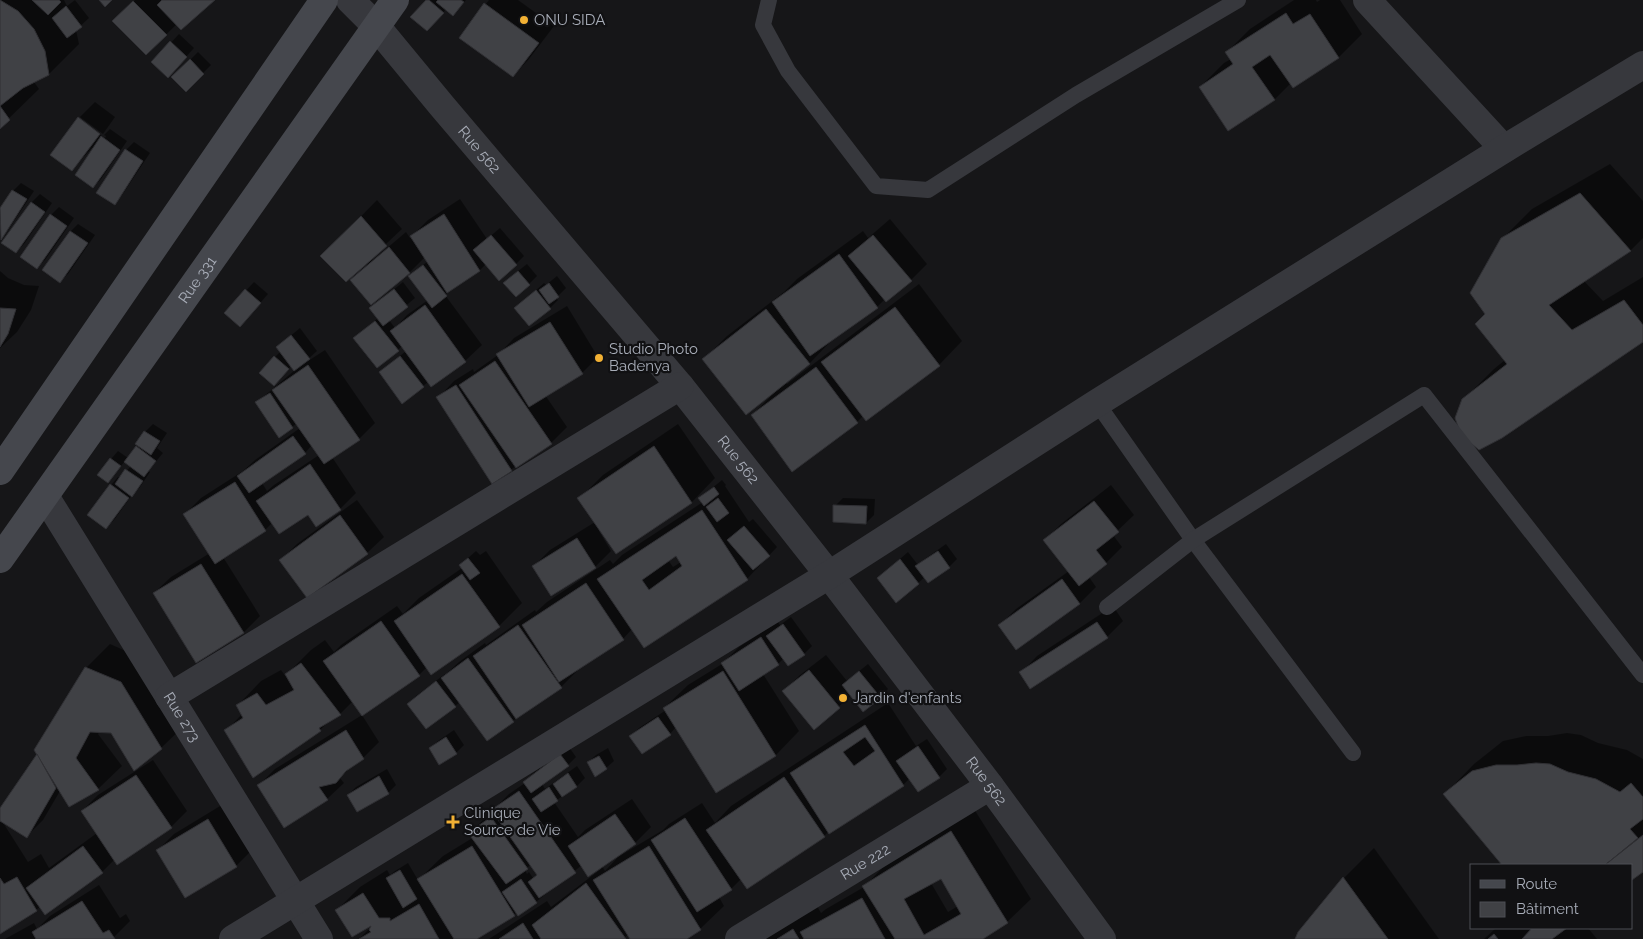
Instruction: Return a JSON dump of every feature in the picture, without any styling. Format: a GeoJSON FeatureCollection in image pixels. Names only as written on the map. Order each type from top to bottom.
{"type":"FeatureCollection","features":[{"type":"Feature","properties":{"kind":"street"},"geometry":{"type":"LineString","coordinates":[[1,466],[324,0]]}},
{"type":"Feature","properties":{"kind":"street","name":"Rue 562"},"geometry":{"type":"LineString","coordinates":[[350,0],[376,26],[680,386],[830,575],[990,786],[1102,939]]}},
{"type":"Feature","properties":{"kind":"street","name":"Rue 331"},"geometry":{"type":"LineString","coordinates":[[0,560],[395,0]]}},
{"type":"Feature","properties":{"kind":"street"},"geometry":{"type":"LineString","coordinates":[[1367,0],[1504,149]]}},
{"type":"Feature","properties":{"kind":"street"},"geometry":{"type":"LineString","coordinates":[[233,939],[830,575],[1097,403],[1504,149],[1643,65]]}},
{"type":"Feature","properties":{"kind":"street"},"geometry":{"type":"LineString","coordinates":[[169,697],[680,386]]}},
{"type":"Feature","properties":{"kind":"street","name":"Rue 273"},"geometry":{"type":"LineString","coordinates":[[45,496],[319,939]]}},
{"type":"Feature","properties":{"kind":"street","name":"Rue 222"},"geometry":{"type":"LineString","coordinates":[[739,939],[990,786]]}},
{"type":"Feature","properties":{"kind":"lane"},"geometry":{"type":"LineString","coordinates":[[769,0],[763,25],[788,70],[876,186],[928,190],[1076,95],[1238,0]]}},
{"type":"Feature","properties":{"kind":"lane"},"geometry":{"type":"LineString","coordinates":[[1107,607],[1193,540],[1424,395],[1643,675]]}},
{"type":"Feature","properties":{"kind":"lane"},"geometry":{"type":"LineString","coordinates":[[1097,403],[1193,540],[1353,753]]}},
{"type":"Feature","properties":{"kind":"building"},"geometry":{"type":"Polygon","coordinates":[[[0,0],[18,11],[34,29],[45,51],[49,75],[23,88],[0,106],[0,0]]]}},
{"type":"Feature","properties":{"kind":"building"},"geometry":{"type":"Polygon","coordinates":[[[32,0],[59,0],[61,2],[48,15],[32,0]]]}},
{"type":"Feature","properties":{"kind":"building"},"geometry":{"type":"Polygon","coordinates":[[[99,0],[112,0],[105,7],[99,0]]]}},
{"type":"Feature","properties":{"kind":"building"},"geometry":{"type":"Polygon","coordinates":[[[162,0],[215,0],[181,30],[157,5],[162,0]]]}},
{"type":"Feature","properties":{"kind":"building"},"geometry":{"type":"Polygon","coordinates":[[[426,0],[429,0],[444,13],[427,31],[410,17],[426,0]]]}},
{"type":"Feature","properties":{"kind":"building"},"geometry":{"type":"Polygon","coordinates":[[[438,0],[461,0],[464,2],[453,16],[436,2],[438,0]]]}},
{"type":"Feature","properties":{"kind":"building"},"geometry":{"type":"Polygon","coordinates":[[[133,1],[167,35],[146,55],[112,21],[133,1]]]}},
{"type":"Feature","properties":{"kind":"building"},"geometry":{"type":"Polygon","coordinates":[[[484,3],[539,43],[513,77],[459,38],[484,3]]]}},
{"type":"Feature","properties":{"kind":"building"},"geometry":{"type":"Polygon","coordinates":[[[66,6],[82,27],[67,38],[52,18],[66,6]]]}},
{"type":"Feature","properties":{"kind":"building"},"geometry":{"type":"Polygon","coordinates":[[[1286,13],[1293,24],[1310,14],[1339,58],[1293,88],[1270,55],[1252,67],[1275,100],[1228,131],[1199,87],[1233,64],[1225,52],[1286,13]]]}},
{"type":"Feature","properties":{"kind":"building"},"geometry":{"type":"Polygon","coordinates":[[[170,41],[187,57],[168,78],[151,62],[170,41]]]}},
{"type":"Feature","properties":{"kind":"building"},"geometry":{"type":"Polygon","coordinates":[[[190,59],[204,74],[186,92],[171,77],[190,59]]]}},
{"type":"Feature","properties":{"kind":"building"},"geometry":{"type":"Polygon","coordinates":[[[0,106],[10,120],[0,129],[0,106]]]}},
{"type":"Feature","properties":{"kind":"building"},"geometry":{"type":"Polygon","coordinates":[[[78,117],[100,134],[72,171],[50,155],[78,117]]]}},
{"type":"Feature","properties":{"kind":"building"},"geometry":{"type":"Polygon","coordinates":[[[101,136],[120,150],[93,188],[75,175],[101,136]]]}},
{"type":"Feature","properties":{"kind":"building"},"geometry":{"type":"Polygon","coordinates":[[[125,149],[143,161],[115,205],[96,193],[125,149]]]}},
{"type":"Feature","properties":{"kind":"building"},"geometry":{"type":"Polygon","coordinates":[[[12,190],[27,199],[1,240],[0,208],[12,190]]]}},
{"type":"Feature","properties":{"kind":"building"},"geometry":{"type":"Polygon","coordinates":[[[1580,193],[1631,251],[1549,305],[1572,330],[1624,300],[1643,325],[1643,342],[1502,438],[1479,450],[1461,435],[1455,418],[1462,399],[1507,364],[1475,324],[1485,314],[1470,293],[1501,238],[1580,193]]]}},
{"type":"Feature","properties":{"kind":"building"},"geometry":{"type":"Polygon","coordinates":[[[31,202],[45,212],[16,253],[1,243],[31,202]]]}},
{"type":"Feature","properties":{"kind":"building"},"geometry":{"type":"Polygon","coordinates":[[[50,214],[67,226],[37,269],[20,257],[50,214]]]}},
{"type":"Feature","properties":{"kind":"building"},"geometry":{"type":"Polygon","coordinates":[[[444,214],[480,271],[447,293],[410,236],[444,214]]]}},
{"type":"Feature","properties":{"kind":"building"},"geometry":{"type":"Polygon","coordinates":[[[361,216],[387,246],[346,282],[320,256],[361,216]]]}},
{"type":"Feature","properties":{"kind":"building"},"geometry":{"type":"Polygon","coordinates":[[[70,231],[88,243],[60,283],[42,270],[70,231]]]}},
{"type":"Feature","properties":{"kind":"building"},"geometry":{"type":"Polygon","coordinates":[[[491,235],[517,265],[499,281],[473,250],[491,235]]]}},
{"type":"Feature","properties":{"kind":"building"},"geometry":{"type":"Polygon","coordinates":[[[873,235],[912,281],[886,302],[848,256],[873,235]]]}},
{"type":"Feature","properties":{"kind":"building"},"geometry":{"type":"Polygon","coordinates":[[[389,247],[410,273],[371,305],[350,280],[389,247]]]}},
{"type":"Feature","properties":{"kind":"building"},"geometry":{"type":"Polygon","coordinates":[[[839,254],[878,308],[810,356],[772,302],[839,254]]]}},
{"type":"Feature","properties":{"kind":"building"},"geometry":{"type":"Polygon","coordinates":[[[423,265],[447,296],[432,308],[408,276],[423,265]]]}},
{"type":"Feature","properties":{"kind":"building"},"geometry":{"type":"Polygon","coordinates":[[[518,271],[530,285],[516,297],[503,283],[518,271]]]}},
{"type":"Feature","properties":{"kind":"building"},"geometry":{"type":"Polygon","coordinates":[[[549,283],[559,297],[549,304],[539,290],[549,283]]]}},
{"type":"Feature","properties":{"kind":"building"},"geometry":{"type":"Polygon","coordinates":[[[245,289],[261,303],[240,327],[224,313],[245,289]]]}},
{"type":"Feature","properties":{"kind":"building"},"geometry":{"type":"Polygon","coordinates":[[[394,289],[408,307],[383,326],[369,308],[394,289]]]}},
{"type":"Feature","properties":{"kind":"building"},"geometry":{"type":"Polygon","coordinates":[[[536,290],[551,309],[529,326],[514,308],[536,290]]]}},
{"type":"Feature","properties":{"kind":"building"},"geometry":{"type":"Polygon","coordinates":[[[425,305],[466,362],[431,387],[390,331],[425,305]]]}},
{"type":"Feature","properties":{"kind":"building"},"geometry":{"type":"Polygon","coordinates":[[[895,307],[940,366],[866,421],[821,362],[895,307]]]}},
{"type":"Feature","properties":{"kind":"building"},"geometry":{"type":"Polygon","coordinates":[[[0,308],[16,309],[8,334],[0,347],[0,308]]]}},
{"type":"Feature","properties":{"kind":"building"},"geometry":{"type":"Polygon","coordinates":[[[766,309],[810,364],[746,415],[702,359],[766,309]]]}},
{"type":"Feature","properties":{"kind":"building"},"geometry":{"type":"Polygon","coordinates":[[[375,321],[399,351],[377,368],[353,338],[375,321]]]}},
{"type":"Feature","properties":{"kind":"building"},"geometry":{"type":"Polygon","coordinates":[[[550,322],[583,374],[529,407],[496,354],[550,322]]]}},
{"type":"Feature","properties":{"kind":"building"},"geometry":{"type":"Polygon","coordinates":[[[291,335],[310,359],[294,371],[276,347],[291,335]]]}},
{"type":"Feature","properties":{"kind":"building"},"geometry":{"type":"Polygon","coordinates":[[[274,356],[289,369],[274,386],[259,373],[274,356]]]}},
{"type":"Feature","properties":{"kind":"building"},"geometry":{"type":"Polygon","coordinates":[[[400,356],[424,387],[402,404],[379,372],[400,356]]]}},
{"type":"Feature","properties":{"kind":"building"},"geometry":{"type":"Polygon","coordinates":[[[495,361],[552,444],[516,468],[459,385],[495,361]]]}},
{"type":"Feature","properties":{"kind":"building"},"geometry":{"type":"Polygon","coordinates":[[[308,365],[360,440],[324,464],[272,390],[308,365]]]}},
{"type":"Feature","properties":{"kind":"building"},"geometry":{"type":"Polygon","coordinates":[[[816,367],[858,423],[792,472],[751,415],[816,367]]]}},
{"type":"Feature","properties":{"kind":"building"},"geometry":{"type":"Polygon","coordinates":[[[456,385],[512,471],[492,484],[436,397],[456,385]]]}},
{"type":"Feature","properties":{"kind":"building"},"geometry":{"type":"Polygon","coordinates":[[[270,393],[293,428],[279,438],[255,402],[270,393]]]}},
{"type":"Feature","properties":{"kind":"building"},"geometry":{"type":"Polygon","coordinates":[[[144,431],[160,441],[151,455],[135,444],[144,431]]]}},
{"type":"Feature","properties":{"kind":"building"},"geometry":{"type":"Polygon","coordinates":[[[293,436],[306,454],[249,493],[237,476],[293,436]]]}},
{"type":"Feature","properties":{"kind":"building"},"geometry":{"type":"Polygon","coordinates":[[[136,446],[156,461],[144,477],[124,462],[136,446]]]}},
{"type":"Feature","properties":{"kind":"building"},"geometry":{"type":"Polygon","coordinates":[[[654,446],[692,503],[616,554],[577,498],[654,446]]]}},
{"type":"Feature","properties":{"kind":"building"},"geometry":{"type":"Polygon","coordinates":[[[110,458],[121,466],[108,483],[97,475],[110,458]]]}},
{"type":"Feature","properties":{"kind":"building"},"geometry":{"type":"Polygon","coordinates":[[[310,464],[341,510],[316,527],[308,515],[279,534],[256,501],[310,464]]]}},
{"type":"Feature","properties":{"kind":"building"},"geometry":{"type":"Polygon","coordinates":[[[125,469],[143,481],[132,497],[115,484],[125,469]]]}},
{"type":"Feature","properties":{"kind":"building"},"geometry":{"type":"Polygon","coordinates":[[[235,482],[266,531],[215,564],[183,514],[235,482]]]}},
{"type":"Feature","properties":{"kind":"building"},"geometry":{"type":"Polygon","coordinates":[[[110,484],[129,498],[106,529],[87,515],[110,484]]]}},
{"type":"Feature","properties":{"kind":"building"},"geometry":{"type":"Polygon","coordinates":[[[714,487],[719,494],[704,506],[698,498],[714,487]]]}},
{"type":"Feature","properties":{"kind":"building"},"geometry":{"type":"Polygon","coordinates":[[[718,498],[729,513],[717,522],[706,507],[718,498]]]}},
{"type":"Feature","properties":{"kind":"building"},"geometry":{"type":"Polygon","coordinates":[[[1094,501],[1119,532],[1096,550],[1107,564],[1079,586],[1043,540],[1094,501]]]}},
{"type":"Feature","properties":{"kind":"building"},"geometry":{"type":"Polygon","coordinates":[[[833,505],[867,506],[866,524],[833,522],[833,505]]]}},
{"type":"Feature","properties":{"kind":"building"},"geometry":{"type":"Polygon","coordinates":[[[702,510],[748,580],[644,648],[597,579],[702,510]],[[676,556],[642,580],[649,590],[682,566],[676,556]]]}},
{"type":"Feature","properties":{"kind":"building"},"geometry":{"type":"Polygon","coordinates":[[[340,515],[368,554],[307,598],[279,560],[340,515]]]}},
{"type":"Feature","properties":{"kind":"building"},"geometry":{"type":"Polygon","coordinates":[[[744,526],[770,556],[753,570],[727,540],[744,526]]]}},
{"type":"Feature","properties":{"kind":"building"},"geometry":{"type":"Polygon","coordinates":[[[577,538],[596,568],[551,596],[532,566],[577,538]]]}},
{"type":"Feature","properties":{"kind":"building"},"geometry":{"type":"Polygon","coordinates":[[[938,551],[950,568],[928,583],[915,566],[938,551]]]}},
{"type":"Feature","properties":{"kind":"building"},"geometry":{"type":"Polygon","coordinates":[[[468,558],[480,573],[470,580],[459,565],[468,558]]]}},
{"type":"Feature","properties":{"kind":"building"},"geometry":{"type":"Polygon","coordinates":[[[900,559],[919,584],[896,603],[877,578],[900,559]]]}},
{"type":"Feature","properties":{"kind":"building"},"geometry":{"type":"Polygon","coordinates":[[[201,564],[244,633],[196,663],[153,593],[201,564]]]}},
{"type":"Feature","properties":{"kind":"building"},"geometry":{"type":"Polygon","coordinates":[[[462,574],[500,627],[431,675],[394,621],[462,574]]]}},
{"type":"Feature","properties":{"kind":"building"},"geometry":{"type":"Polygon","coordinates":[[[1062,579],[1080,604],[1016,650],[998,625],[1062,579]]]}},
{"type":"Feature","properties":{"kind":"building"},"geometry":{"type":"Polygon","coordinates":[[[586,583],[624,640],[559,682],[522,625],[586,583]]]}},
{"type":"Feature","properties":{"kind":"building"},"geometry":{"type":"Polygon","coordinates":[[[381,621],[420,676],[362,716],[323,661],[381,621]]]}},
{"type":"Feature","properties":{"kind":"building"},"geometry":{"type":"Polygon","coordinates":[[[1097,622],[1108,638],[1030,689],[1019,672],[1097,622]]]}},
{"type":"Feature","properties":{"kind":"building"},"geometry":{"type":"Polygon","coordinates":[[[783,624],[805,655],[788,666],[766,636],[783,624]]]}},
{"type":"Feature","properties":{"kind":"building"},"geometry":{"type":"Polygon","coordinates":[[[518,625],[562,688],[516,719],[473,656],[518,625]]]}},
{"type":"Feature","properties":{"kind":"building"},"geometry":{"type":"Polygon","coordinates":[[[761,637],[779,665],[739,691],[721,663],[761,637]]]}},
{"type":"Feature","properties":{"kind":"building"},"geometry":{"type":"Polygon","coordinates":[[[468,658],[514,722],[487,741],[441,678],[468,658]]]}},
{"type":"Feature","properties":{"kind":"building"},"geometry":{"type":"Polygon","coordinates":[[[301,663],[341,715],[319,728],[321,731],[253,778],[224,730],[243,718],[236,705],[257,693],[266,705],[294,690],[285,674],[301,663]]]}},
{"type":"Feature","properties":{"kind":"building"},"geometry":{"type":"Polygon","coordinates":[[[85,667],[121,682],[162,749],[134,771],[111,733],[90,732],[76,758],[99,790],[69,807],[34,750],[85,667]]]}},
{"type":"Feature","properties":{"kind":"building"},"geometry":{"type":"Polygon","coordinates":[[[809,670],[840,708],[814,730],[782,691],[809,670]]]}},
{"type":"Feature","properties":{"kind":"building"},"geometry":{"type":"Polygon","coordinates":[[[723,671],[776,756],[716,793],[663,708],[723,671]]]}},
{"type":"Feature","properties":{"kind":"building"},"geometry":{"type":"Polygon","coordinates":[[[859,671],[881,698],[863,712],[842,685],[859,671]]]}},
{"type":"Feature","properties":{"kind":"building"},"geometry":{"type":"Polygon","coordinates":[[[436,681],[456,707],[426,729],[407,704],[436,681]]]}},
{"type":"Feature","properties":{"kind":"building"},"geometry":{"type":"Polygon","coordinates":[[[658,717],[671,735],[642,754],[629,736],[658,717]]]}},
{"type":"Feature","properties":{"kind":"building"},"geometry":{"type":"Polygon","coordinates":[[[865,725],[904,786],[829,834],[790,773],[865,725]],[[865,737],[843,752],[854,766],[875,751],[865,737]]]}},
{"type":"Feature","properties":{"kind":"building"},"geometry":{"type":"Polygon","coordinates":[[[346,730],[364,759],[346,771],[336,783],[319,787],[328,800],[284,828],[257,785],[346,730]]]}},
{"type":"Feature","properties":{"kind":"building"},"geometry":{"type":"Polygon","coordinates":[[[446,737],[457,754],[439,765],[429,748],[446,737]]]}},
{"type":"Feature","properties":{"kind":"building"},"geometry":{"type":"Polygon","coordinates":[[[918,746],[940,778],[918,792],[896,761],[918,746]]]}},
{"type":"Feature","properties":{"kind":"building"},"geometry":{"type":"Polygon","coordinates":[[[37,754],[56,788],[27,838],[0,821],[0,808],[37,754]]]}},
{"type":"Feature","properties":{"kind":"building"},"geometry":{"type":"Polygon","coordinates":[[[560,754],[569,766],[531,793],[523,782],[560,754]]]}},
{"type":"Feature","properties":{"kind":"building"},"geometry":{"type":"Polygon","coordinates":[[[599,756],[607,769],[595,777],[587,762],[599,756]]]}},
{"type":"Feature","properties":{"kind":"building"},"geometry":{"type":"Polygon","coordinates":[[[1550,764],[1568,772],[1596,779],[1620,792],[1631,783],[1643,797],[1643,819],[1630,829],[1638,838],[1606,864],[1501,864],[1443,794],[1472,771],[1496,765],[1550,764]]]}},
{"type":"Feature","properties":{"kind":"building"},"geometry":{"type":"Polygon","coordinates":[[[568,773],[577,787],[562,797],[553,784],[568,773]]]}},
{"type":"Feature","properties":{"kind":"building"},"geometry":{"type":"Polygon","coordinates":[[[136,775],[172,828],[117,865],[81,811],[136,775]]]}},
{"type":"Feature","properties":{"kind":"building"},"geometry":{"type":"Polygon","coordinates":[[[379,776],[389,794],[357,812],[347,795],[379,776]]]}},
{"type":"Feature","properties":{"kind":"building"},"geometry":{"type":"Polygon","coordinates":[[[784,777],[825,837],[747,889],[706,830],[784,777]]]}},
{"type":"Feature","properties":{"kind":"building"},"geometry":{"type":"Polygon","coordinates":[[[549,787],[558,801],[541,812],[532,799],[549,787]]]}},
{"type":"Feature","properties":{"kind":"building"},"geometry":{"type":"Polygon","coordinates":[[[519,791],[576,873],[539,898],[528,882],[537,875],[491,810],[519,791]]]}},
{"type":"Feature","properties":{"kind":"building"},"geometry":{"type":"Polygon","coordinates":[[[615,814],[636,844],[588,877],[568,846],[615,814]]]}},
{"type":"Feature","properties":{"kind":"building"},"geometry":{"type":"Polygon","coordinates":[[[491,817],[528,869],[506,884],[468,833],[491,817]]]}},
{"type":"Feature","properties":{"kind":"building"},"geometry":{"type":"Polygon","coordinates":[[[685,818],[732,890],[697,912],[651,840],[685,818]]]}},
{"type":"Feature","properties":{"kind":"building"},"geometry":{"type":"Polygon","coordinates":[[[208,819],[237,867],[185,898],[156,850],[208,819]]]}},
{"type":"Feature","properties":{"kind":"building"},"geometry":{"type":"Polygon","coordinates":[[[951,831],[1008,923],[983,939],[895,939],[862,886],[951,831]],[[941,879],[904,899],[924,935],[961,914],[941,879]]]}},
{"type":"Feature","properties":{"kind":"building"},"geometry":{"type":"Polygon","coordinates":[[[1643,835],[1643,872],[1633,879],[1633,864],[1606,864],[1643,835]]]}},
{"type":"Feature","properties":{"kind":"building"},"geometry":{"type":"Polygon","coordinates":[[[83,846],[103,873],[45,915],[26,888],[83,846]]]}},
{"type":"Feature","properties":{"kind":"building"},"geometry":{"type":"Polygon","coordinates":[[[472,846],[515,916],[477,939],[454,939],[417,879],[472,846]]]}},
{"type":"Feature","properties":{"kind":"building"},"geometry":{"type":"Polygon","coordinates":[[[649,846],[701,930],[687,939],[630,939],[593,880],[649,846]]]}},
{"type":"Feature","properties":{"kind":"building"},"geometry":{"type":"Polygon","coordinates":[[[400,870],[417,899],[403,908],[386,878],[400,870]]]}},
{"type":"Feature","properties":{"kind":"building"},"geometry":{"type":"Polygon","coordinates":[[[17,877],[37,911],[0,934],[0,878],[4,884],[17,877]]]}},
{"type":"Feature","properties":{"kind":"building"},"geometry":{"type":"Polygon","coordinates":[[[1343,877],[1388,939],[1295,939],[1298,932],[1343,877]]]}},
{"type":"Feature","properties":{"kind":"building"},"geometry":{"type":"Polygon","coordinates":[[[521,879],[537,903],[518,916],[502,892],[521,879]]]}},
{"type":"Feature","properties":{"kind":"building"},"geometry":{"type":"Polygon","coordinates":[[[586,883],[626,939],[541,939],[532,925],[586,883]]]}},
{"type":"Feature","properties":{"kind":"building"},"geometry":{"type":"Polygon","coordinates":[[[363,893],[379,918],[390,918],[390,921],[419,904],[439,939],[359,939],[371,932],[369,930],[371,926],[352,937],[335,910],[363,893]]]}},
{"type":"Feature","properties":{"kind":"building"},"geometry":{"type":"Polygon","coordinates":[[[862,898],[885,939],[804,939],[800,932],[862,898]]]}},
{"type":"Feature","properties":{"kind":"building"},"geometry":{"type":"Polygon","coordinates":[[[82,901],[103,933],[109,930],[115,939],[36,939],[32,932],[82,901]]]}},
{"type":"Feature","properties":{"kind":"building"},"geometry":{"type":"Polygon","coordinates":[[[523,923],[533,939],[499,939],[523,923]]]}},
{"type":"Feature","properties":{"kind":"building"},"geometry":{"type":"Polygon","coordinates":[[[793,929],[799,939],[777,939],[793,929]]]}},
{"type":"Feature","properties":{"kind":"building"},"geometry":{"type":"Polygon","coordinates":[[[1531,929],[1566,929],[1552,939],[1522,939],[1531,929]]]}},
{"type":"Feature","properties":{"kind":"building"},"geometry":{"type":"Polygon","coordinates":[[[1494,934],[1498,939],[1488,939],[1494,934]]]}},
{"type":"Feature","properties":{"kind":"place","name":"ONU SIDA"},"geometry":{"type":"Point","coordinates":[524,20]}},
{"type":"Feature","properties":{"kind":"place","name":"Studio Photo Badenya"},"geometry":{"type":"Point","coordinates":[599,358]}},
{"type":"Feature","properties":{"kind":"place","name":"Jardin d'enfants"},"geometry":{"type":"Point","coordinates":[843,698]}},
{"type":"Feature","properties":{"kind":"place","name":"Clinique Source de Vie"},"geometry":{"type":"Point","coordinates":[453,822]}}]}
